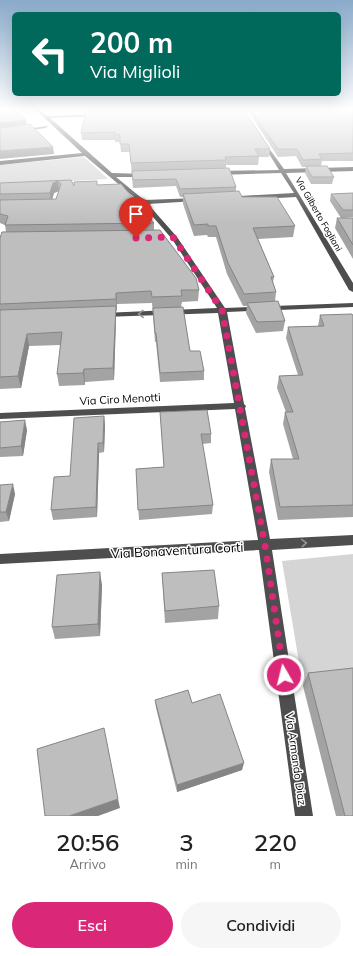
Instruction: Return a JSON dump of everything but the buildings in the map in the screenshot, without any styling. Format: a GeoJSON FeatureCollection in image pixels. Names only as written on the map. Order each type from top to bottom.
{"type":"FeatureCollection","features":[{"type":"Feature","properties":{"kind":"street","name":"Via Armando Diaz"},"geometry":{"type":"LineString","coordinates":[[77,147],[111,180],[122,184],[143,202],[222,310],[241,406],[265,545],[304,816]]}},
{"type":"Feature","properties":{"kind":"street","name":"Via Gilberto Fogliani"},"geometry":{"type":"LineString","coordinates":[[267,147],[298,195],[353,290]]}},
{"type":"Feature","properties":{"kind":"street"},"geometry":{"type":"LineString","coordinates":[[0,163],[86,154]]}},
{"type":"Feature","properties":{"kind":"street"},"geometry":{"type":"LineString","coordinates":[[212,173],[353,170]]}},
{"type":"Feature","properties":{"kind":"street"},"geometry":{"type":"LineString","coordinates":[[111,180],[148,175]]}},
{"type":"Feature","properties":{"kind":"street"},"geometry":{"type":"LineString","coordinates":[[230,198],[298,195]]}},
{"type":"Feature","properties":{"kind":"street"},"geometry":{"type":"LineString","coordinates":[[143,202],[200,199]]}},
{"type":"Feature","properties":{"kind":"street"},"geometry":{"type":"LineString","coordinates":[[94,316],[353,305]]}},
{"type":"Feature","properties":{"kind":"street","name":"Via Ciro Menotti"},"geometry":{"type":"LineString","coordinates":[[0,416],[241,406]]}},
{"type":"Feature","properties":{"kind":"street","name":"Via Bonaventura Corti"},"geometry":{"type":"LineString","coordinates":[[0,559],[353,540]]}},
{"type":"Feature","properties":{"kind":"shaded area"},"geometry":{"type":"Polygon","coordinates":[[[84,157],[108,179],[0,185],[0,165],[84,157]]]}},
{"type":"Feature","properties":{"kind":"shaded area"},"geometry":{"type":"Polygon","coordinates":[[[353,554],[353,681],[303,686],[282,561],[353,554]]]}},
{"type":"Feature","properties":{"kind":"route"},"geometry":{"type":"LineString","coordinates":[[136,238],[173,237],[222,310],[265,545],[284,675]]}}]}
